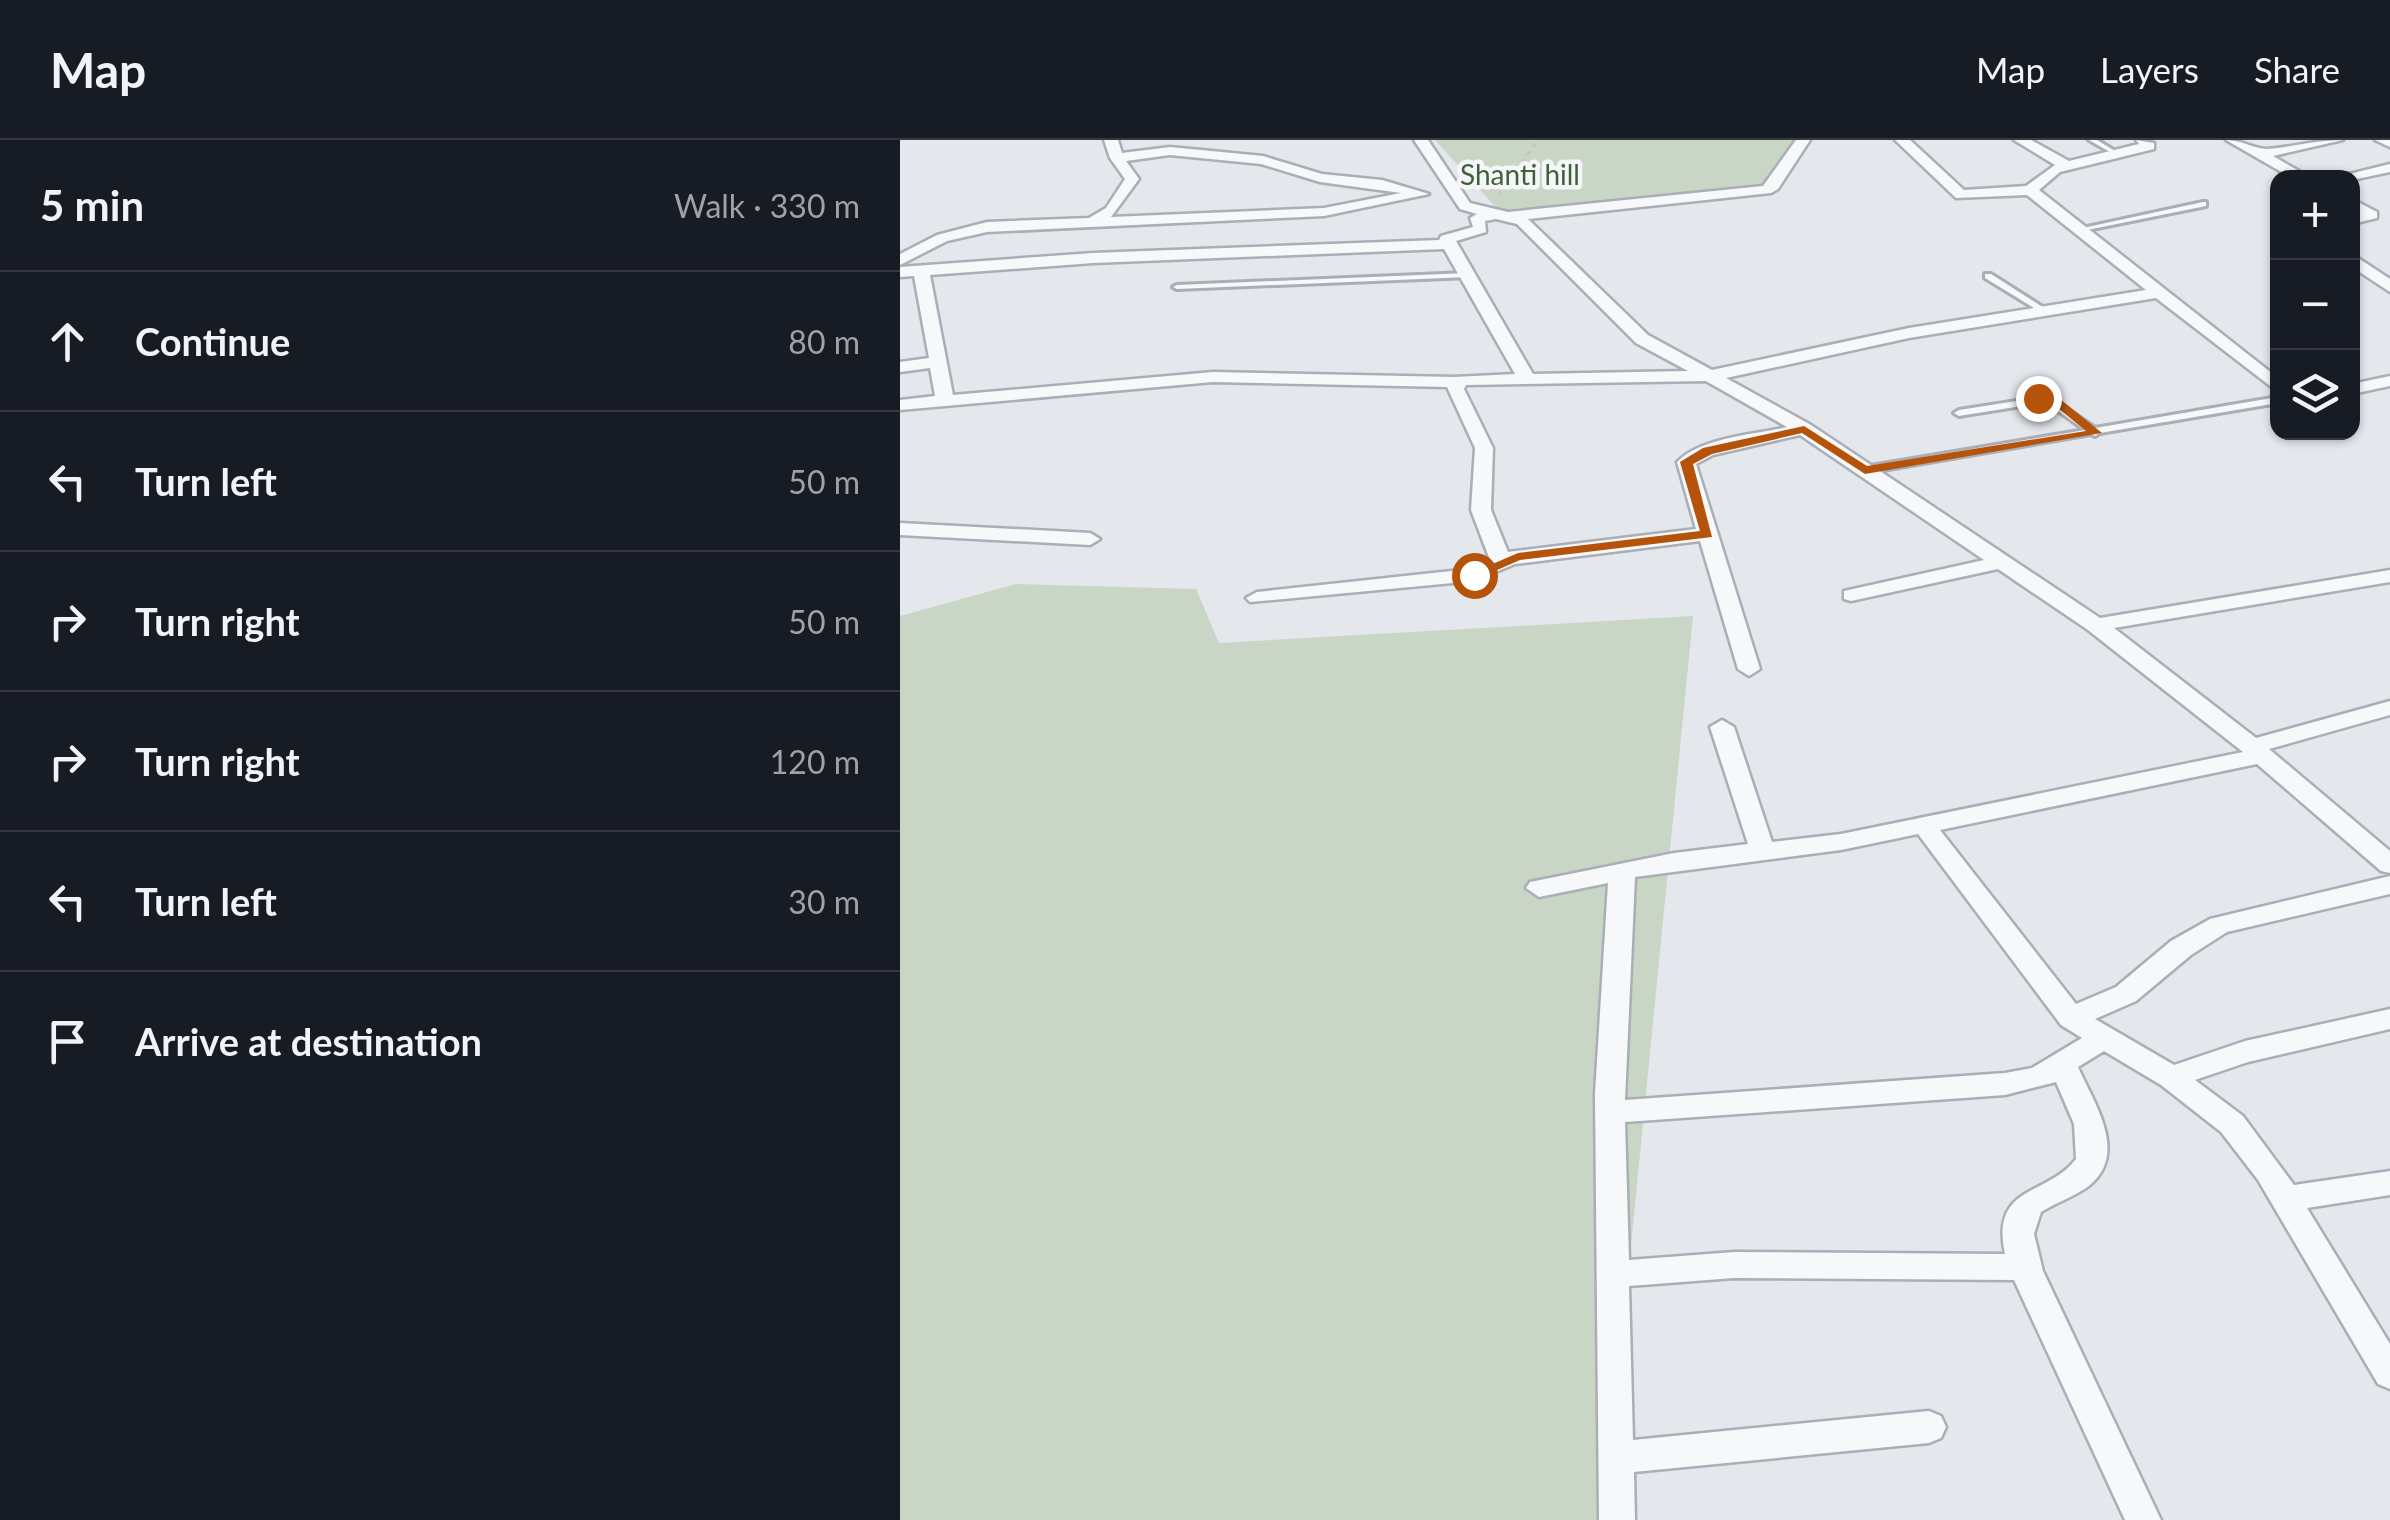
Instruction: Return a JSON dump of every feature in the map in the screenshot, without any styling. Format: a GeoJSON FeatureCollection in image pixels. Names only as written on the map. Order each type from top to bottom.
{"type":"FeatureCollection","features":[{"type":"Feature","properties":{"kind":"street"},"geometry":{"type":"LineString","coordinates":[[1094,221],[1111,212],[1132,179],[1117,158],[1111,140]]}},
{"type":"Feature","properties":{"kind":"street"},"geometry":{"type":"LineString","coordinates":[[1421,140],[1452,192],[1465,206],[1499,213],[1550,245],[1642,338],[1804,429],[2096,625],[2256,751],[2390,866]]}},
{"type":"Feature","properties":{"kind":"street"},"geometry":{"type":"LineString","coordinates":[[1527,379],[1448,236],[1481,229],[1478,218],[1499,213],[1766,190],[1773,186],[1803,140]]}},
{"type":"Feature","properties":{"kind":"street"},"geometry":{"type":"LineString","coordinates":[[1902,140],[1961,194],[2030,190],[2050,172],[2149,146],[2143,140]]}},
{"type":"Feature","properties":{"kind":"street"},"geometry":{"type":"LineString","coordinates":[[2021,140],[2067,166]]}},
{"type":"Feature","properties":{"kind":"street"},"geometry":{"type":"LineString","coordinates":[[2232,140],[2289,170]]}},
{"type":"Feature","properties":{"kind":"street"},"geometry":{"type":"LineString","coordinates":[[2260,154],[2336,140]]}},
{"type":"Feature","properties":{"kind":"street"},"geometry":{"type":"LineString","coordinates":[[2382,140],[2390,144]]}},
{"type":"Feature","properties":{"kind":"street"},"geometry":{"type":"LineString","coordinates":[[1117,158],[1170,151],[1263,160],[1320,178],[1382,184],[1422,194]]}},
{"type":"Feature","properties":{"kind":"street"},"geometry":{"type":"LineString","coordinates":[[2360,174],[2390,168]]}},
{"type":"Feature","properties":{"kind":"street"},"geometry":{"type":"LineString","coordinates":[[2030,190],[2270,381]]}},
{"type":"Feature","properties":{"kind":"street"},"geometry":{"type":"LineString","coordinates":[[900,260],[942,238],[977,229],[1324,212],[1452,192]]}},
{"type":"Feature","properties":{"kind":"street"},"geometry":{"type":"LineString","coordinates":[[2360,208],[2372,215],[2360,218]]}},
{"type":"Feature","properties":{"kind":"street"},"geometry":{"type":"LineString","coordinates":[[2360,219],[2390,220]]}},
{"type":"Feature","properties":{"kind":"street"},"geometry":{"type":"LineString","coordinates":[[900,272],[1076,258],[1450,244]]}},
{"type":"Feature","properties":{"kind":"street"},"geometry":{"type":"LineString","coordinates":[[2353,260],[2390,287]]}},
{"type":"Feature","properties":{"kind":"street"},"geometry":{"type":"LineString","coordinates":[[920,270],[946,401]]}},
{"type":"Feature","properties":{"kind":"street"},"geometry":{"type":"LineString","coordinates":[[900,405],[1214,378],[1456,382],[1709,376],[1909,333],[2158,293]]}},
{"type":"Feature","properties":{"kind":"street"},"geometry":{"type":"LineString","coordinates":[[900,367],[938,362]]}},
{"type":"Feature","properties":{"kind":"street"},"geometry":{"type":"LineString","coordinates":[[2360,387],[2390,381]]}},
{"type":"Feature","properties":{"kind":"street"},"geometry":{"type":"LineString","coordinates":[[1456,382],[1455,389],[1484,448],[1481,510],[1501,561]]}},
{"type":"Feature","properties":{"kind":"street"},"geometry":{"type":"LineString","coordinates":[[1749,669],[1687,468],[1690,458],[1804,429]]}},
{"type":"Feature","properties":{"kind":"street"},"geometry":{"type":"LineString","coordinates":[[900,529],[1090,539]]}},
{"type":"Feature","properties":{"kind":"street"},"geometry":{"type":"LineString","coordinates":[[1257,598],[1474,575],[1501,561],[1707,534]]}},
{"type":"Feature","properties":{"kind":"street"},"geometry":{"type":"LineString","coordinates":[[1851,596],[2002,562]]}},
{"type":"Feature","properties":{"kind":"street"},"geometry":{"type":"LineString","coordinates":[[2096,625],[2390,576]]}},
{"type":"Feature","properties":{"kind":"street"},"geometry":{"type":"LineString","coordinates":[[1540,888],[1622,871],[1923,824],[2256,751],[2390,708]]}},
{"type":"Feature","properties":{"kind":"street"},"geometry":{"type":"LineString","coordinates":[[1722,727],[1763,852]]}},
{"type":"Feature","properties":{"kind":"street"},"geometry":{"type":"LineString","coordinates":[[1923,824],[2071,1018],[2171,1077],[2232,1124],[2269,1171],[2390,1374]]}},
{"type":"Feature","properties":{"kind":"street"},"geometry":{"type":"LineString","coordinates":[[1617,1520],[1610,1112],[1622,871]]}},
{"type":"Feature","properties":{"kind":"street"},"geometry":{"type":"LineString","coordinates":[[2071,1018],[2126,994],[2181,948],[2219,925],[2390,885]]}},
{"type":"Feature","properties":{"kind":"street"},"geometry":{"type":"LineString","coordinates":[[2171,1077],[2244,1052],[2390,1018]]}},
{"type":"Feature","properties":{"kind":"street"},"geometry":{"type":"LineString","coordinates":[[1610,1112],[2004,1084],[2039,1078],[2103,1038]]}},
{"type":"Feature","properties":{"kind":"street"},"geometry":{"type":"LineString","coordinates":[[2063,1066],[2094,1140],[2093,1161],[2081,1177],[2032,1198],[2018,1237],[2025,1266],[2143,1520]]}},
{"type":"Feature","properties":{"kind":"street"},"geometry":{"type":"LineString","coordinates":[[2284,1200],[2390,1183]]}},
{"type":"Feature","properties":{"kind":"street"},"geometry":{"type":"LineString","coordinates":[[1615,1274],[1734,1265],[2025,1266]]}},
{"type":"Feature","properties":{"kind":"street"},"geometry":{"type":"LineString","coordinates":[[1617,1458],[1929,1427]]}},
{"type":"Feature","properties":{"kind":"lane"},"geometry":{"type":"LineString","coordinates":[[2092,140],[2117,154]]}},
{"type":"Feature","properties":{"kind":"lane"},"geometry":{"type":"LineString","coordinates":[[2082,228],[2202,204]]}},
{"type":"Feature","properties":{"kind":"lane"},"geometry":{"type":"LineString","coordinates":[[1177,288],[1467,275]]}},
{"type":"Feature","properties":{"kind":"lane"},"geometry":{"type":"LineString","coordinates":[[1988,276],[2044,311]]}},
{"type":"Feature","properties":{"kind":"lane"},"geometry":{"type":"LineString","coordinates":[[1959,413],[2048,399],[2096,433]]}},
{"type":"Feature","properties":{"kind":"lane"},"geometry":{"type":"LineString","coordinates":[[1865,470],[2270,401]]}},
{"type":"Feature","properties":{"kind":"path"},"geometry":{"type":"LineString","coordinates":[[1499,213],[1538,140]]}},
{"type":"Feature","properties":{"kind":"green space","name":"Shanti hill"},"geometry":{"type":"Polygon","coordinates":[[[1435,140],[1803,140],[1773,186],[1501,213],[1435,140]]]}},
{"type":"Feature","properties":{"kind":"green space"},"geometry":{"type":"Polygon","coordinates":[[[1016,584],[1196,589],[1219,643],[1693,616],[1604,1520],[900,1520],[900,616],[1016,584]]]}},
{"type":"Feature","properties":{"kind":"route"},"geometry":{"type":"LineString","coordinates":[[1474,575],[1518,557],[1707,534],[1686,462],[1708,451],[1804,429],[1865,470],[2096,433],[2056,401],[2038,398]]}}]}
